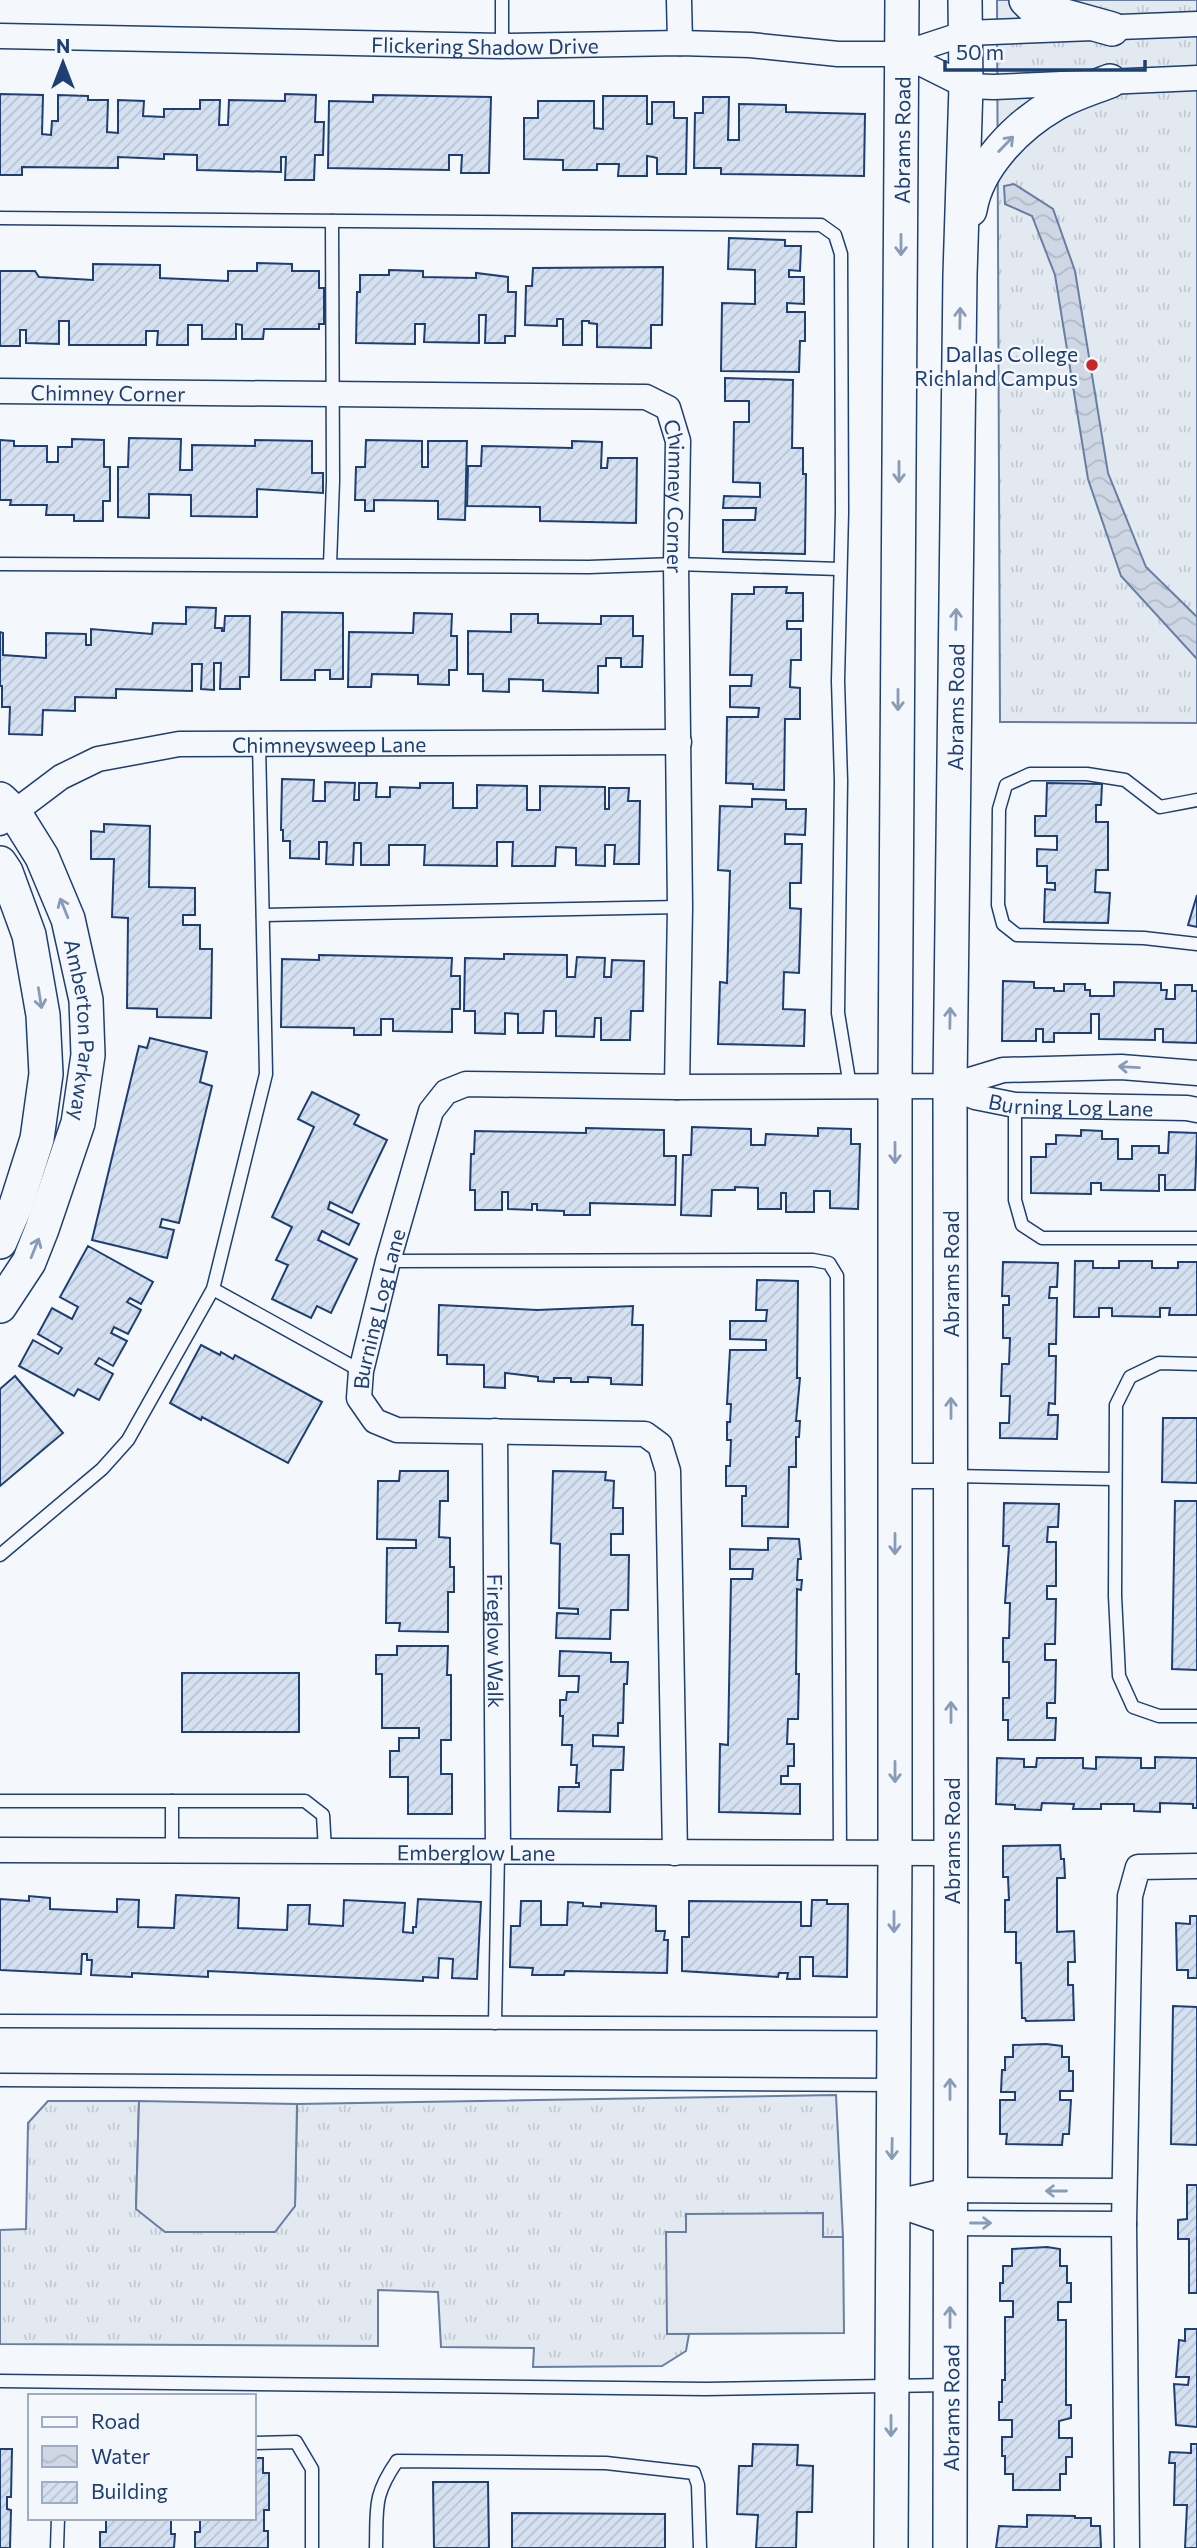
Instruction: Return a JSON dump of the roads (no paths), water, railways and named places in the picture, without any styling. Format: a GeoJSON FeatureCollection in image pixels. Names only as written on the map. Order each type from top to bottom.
{"type":"FeatureCollection","features":[{"type":"Feature","properties":{"kind":"main road","name":"Abrams Road"},"geometry":{"type":"LineString","coordinates":[[891,2548],[895,1085],[902,0]]}},
{"type":"Feature","properties":{"kind":"main road","name":"Abrams Road"},"geometry":{"type":"LineString","coordinates":[[950,2548],[950,1086],[960,275],[966,86],[965,0]]}},
{"type":"Feature","properties":{"kind":"main road"},"geometry":{"type":"LineString","coordinates":[[1027,0],[1033,7],[1112,29]]}},
{"type":"Feature","properties":{"kind":"main road"},"geometry":{"type":"LineString","coordinates":[[960,275],[970,206],[983,174],[1004,144],[1055,104],[1110,81]]}},
{"type":"Feature","properties":{"kind":"main road","name":"Amberton Parkway"},"geometry":{"type":"LineString","coordinates":[[0,1306],[29,1262],[42,1229],[78,1124],[88,1055],[86,999],[68,919],[42,857],[4,811]]}},
{"type":"Feature","properties":{"kind":"main road","name":"Amberton Parkway"},"geometry":{"type":"LineString","coordinates":[[0,863],[6,872],[29,935],[43,1015],[46,1074],[37,1139],[16,1205],[0,1242]]}},
{"type":"Feature","properties":{"kind":"street"},"geometry":{"type":"LineString","coordinates":[[680,0],[680,43]]}},
{"type":"Feature","properties":{"kind":"street","name":"Flickering Shadow Drive"},"geometry":{"type":"LineString","coordinates":[[0,36],[502,46],[680,43],[750,45],[838,54],[902,54],[965,33],[1197,24]]}},
{"type":"Feature","properties":{"kind":"street"},"geometry":{"type":"LineString","coordinates":[[902,54],[966,86],[1197,78]]}},
{"type":"Feature","properties":{"kind":"street","name":"Chimney Corner"},"geometry":{"type":"LineString","coordinates":[[0,391],[646,397],[668,408],[678,441],[676,564],[680,907],[677,1087]]}},
{"type":"Feature","properties":{"kind":"street","name":"Chimneysweep Lane"},"geometry":{"type":"LineString","coordinates":[[4,811],[61,777],[98,759],[179,744],[679,742]]}},
{"type":"Feature","properties":{"kind":"street","name":"Burning Log Lane"},"geometry":{"type":"LineString","coordinates":[[675,1853],[668,1471],[660,1446],[645,1434],[397,1430],[376,1421],[359,1398],[361,1371],[388,1261],[431,1111],[446,1092],[466,1084],[677,1087],[950,1086],[1003,1070],[1121,1067],[1197,1073]]}},
{"type":"Feature","properties":{"kind":"street","name":"Burning Log Lane"},"geometry":{"type":"LineString","coordinates":[[950,1086],[975,1097],[1015,1105],[1197,1110]]}},
{"type":"Feature","properties":{"kind":"street","name":"Fireglow Walk"},"geometry":{"type":"LineString","coordinates":[[495,1431],[498,1852]]}},
{"type":"Feature","properties":{"kind":"street"},"geometry":{"type":"LineString","coordinates":[[895,1476],[951,1476]]}},
{"type":"Feature","properties":{"kind":"street","name":"Emberglow Lane"},"geometry":{"type":"LineString","coordinates":[[0,1850],[951,1853]]}},
{"type":"Feature","properties":{"kind":"street"},"geometry":{"type":"LineString","coordinates":[[1127,2548],[1124,2191],[1130,1896],[1138,1867],[1197,1866]]}},
{"type":"Feature","properties":{"kind":"street"},"geometry":{"type":"LineString","coordinates":[[892,2203],[950,2190],[1124,2191]]}},
{"type":"Feature","properties":{"kind":"street"},"geometry":{"type":"LineString","coordinates":[[892,2203],[950,2223],[1124,2224]]}},
{"type":"Feature","properties":{"kind":"lane"},"geometry":{"type":"LineString","coordinates":[[502,0],[502,46]]}},
{"type":"Feature","properties":{"kind":"lane"},"geometry":{"type":"LineString","coordinates":[[0,218],[821,225],[835,235],[841,254],[838,1013],[850,1086]]}},
{"type":"Feature","properties":{"kind":"lane"},"geometry":{"type":"LineString","coordinates":[[330,565],[333,481],[332,220]]}},
{"type":"Feature","properties":{"kind":"lane"},"geometry":{"type":"LineString","coordinates":[[0,564],[589,567],[676,564],[840,569]]}},
{"type":"Feature","properties":{"kind":"lane"},"geometry":{"type":"LineString","coordinates":[[0,1555],[102,1469],[128,1440],[213,1289],[266,1074],[259,743]]}},
{"type":"Feature","properties":{"kind":"lane"},"geometry":{"type":"LineString","coordinates":[[1197,800],[1160,807],[1125,780],[1087,774],[1030,774],[1006,785],[999,809],[998,905],[1003,924],[1017,935],[1144,938],[1197,944]]}},
{"type":"Feature","properties":{"kind":"lane"},"geometry":{"type":"LineString","coordinates":[[263,915],[680,907]]}},
{"type":"Feature","properties":{"kind":"lane"},"geometry":{"type":"LineString","coordinates":[[1015,1105],[1015,1200],[1022,1225],[1042,1238],[1197,1238]]}},
{"type":"Feature","properties":{"kind":"lane"},"geometry":{"type":"LineString","coordinates":[[388,1261],[813,1260],[829,1263],[837,1276],[840,1853]]}},
{"type":"Feature","properties":{"kind":"lane"},"geometry":{"type":"LineString","coordinates":[[213,1289],[361,1371]]}},
{"type":"Feature","properties":{"kind":"lane"},"geometry":{"type":"LineString","coordinates":[[1197,1364],[1159,1363],[1130,1377],[1116,1405],[1114,1479],[1119,1676],[1133,1707],[1159,1716],[1197,1716]]}},
{"type":"Feature","properties":{"kind":"lane"},"geometry":{"type":"LineString","coordinates":[[951,1476],[1114,1479]]}},
{"type":"Feature","properties":{"kind":"lane"},"geometry":{"type":"LineString","coordinates":[[0,1801],[305,1801],[323,1815],[325,1850]]}},
{"type":"Feature","properties":{"kind":"lane"},"geometry":{"type":"LineString","coordinates":[[172,1801],[172,1850]]}},
{"type":"Feature","properties":{"kind":"lane"},"geometry":{"type":"LineString","coordinates":[[495,2023],[498,1852]]}},
{"type":"Feature","properties":{"kind":"lane"},"geometry":{"type":"LineString","coordinates":[[0,2021],[893,2024]]}},
{"type":"Feature","properties":{"kind":"lane"},"geometry":{"type":"LineString","coordinates":[[0,2080],[893,2085]]}},
{"type":"Feature","properties":{"kind":"lane"},"geometry":{"type":"LineString","coordinates":[[0,2381],[706,2389],[950,2385]]}},
{"type":"Feature","properties":{"kind":"lane"},"geometry":{"type":"LineString","coordinates":[[256,2442],[296,2442],[312,2469],[312,2548]]}},
{"type":"Feature","properties":{"kind":"lane"},"geometry":{"type":"LineString","coordinates":[[376,2548],[377,2498],[385,2478],[397,2461],[606,2463],[694,2473],[698,2485],[700,2548]]}},
{"type":"Feature","properties":{"kind":"lane"},"geometry":{"type":"LineString","coordinates":[[57,2548],[58,2520]]}},
{"type":"Feature","properties":{"kind":"water"},"geometry":{"type":"Polygon","coordinates":[[[1014,184],[1053,209],[1075,271],[1108,473],[1146,567],[1197,617],[1197,659],[1121,576],[1088,479],[1055,275],[1032,216],[1005,204],[1004,186],[1014,184]]]}},
{"type":"Feature","properties":{"kind":"place","name":"Dallas College Richland Campus"},"geometry":{"type":"Point","coordinates":[1092,365]}}]}
